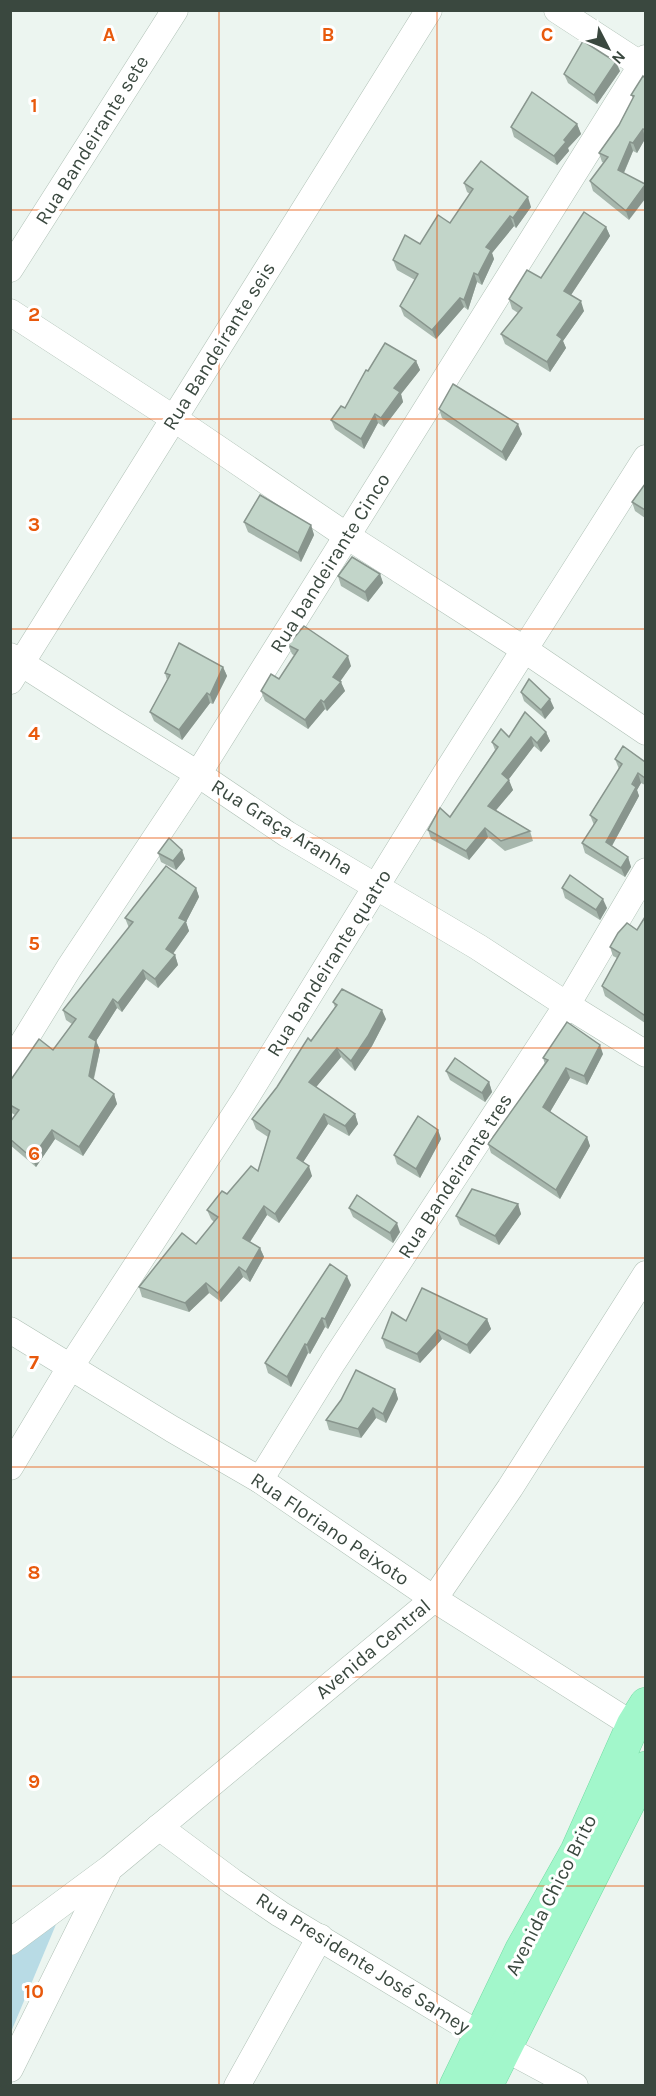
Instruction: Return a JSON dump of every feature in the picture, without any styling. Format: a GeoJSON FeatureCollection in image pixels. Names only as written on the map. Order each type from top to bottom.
{"type":"FeatureCollection","features":[{"type":"Feature","properties":{"kind":"main road","name":"Avenida Chico Brito"},"geometry":{"type":"LineString","coordinates":[[486,2085],[493,2041],[522,1949],[577,1851],[641,1721]]}},
{"type":"Feature","properties":{"kind":"main road","name":"Avenida Chico Brito"},"geometry":{"type":"LineString","coordinates":[[456,2085],[493,2041],[645,1768]]}},
{"type":"Feature","properties":{"kind":"street","name":"Rua Bandeirante sete"},"geometry":{"type":"LineString","coordinates":[[10,269],[175,10]]}},
{"type":"Feature","properties":{"kind":"street","name":"Rua Bandeirante seis"},"geometry":{"type":"LineString","coordinates":[[14,667],[265,274],[429,10]]}},
{"type":"Feature","properties":{"kind":"street"},"geometry":{"type":"LineString","coordinates":[[557,10],[644,64]]}},
{"type":"Feature","properties":{"kind":"street","name":"Rua bandeirante Cinco"},"geometry":{"type":"LineString","coordinates":[[10,1064],[69,968],[198,774],[644,64]]}},
{"type":"Feature","properties":{"kind":"street"},"geometry":{"type":"LineString","coordinates":[[10,312],[173,418],[347,536],[525,650],[645,732]]}},
{"type":"Feature","properties":{"kind":"street","name":"Rua bandeirante quatro"},"geometry":{"type":"LineString","coordinates":[[10,1467],[71,1366],[247,1096],[446,772],[645,458]]}},
{"type":"Feature","properties":{"kind":"street","name":"Rua Graça Aranha"},"geometry":{"type":"LineString","coordinates":[[14,667],[112,721],[198,774],[287,834],[478,947],[645,1054]]}},
{"type":"Feature","properties":{"kind":"street","name":"Rua Bandeirante tres"},"geometry":{"type":"LineString","coordinates":[[260,1480],[333,1362],[567,1005],[645,871]]}},
{"type":"Feature","properties":{"kind":"street","name":"Avenida Central"},"geometry":{"type":"LineString","coordinates":[[10,1942],[110,1868],[434,1599],[510,1488],[645,1274]]}},
{"type":"Feature","properties":{"kind":"street","name":"Rua Floriano Peixoto"},"geometry":{"type":"LineString","coordinates":[[10,1330],[260,1480],[434,1599],[641,1721]]}},
{"type":"Feature","properties":{"kind":"street","name":"Rua Presidente José Samey"},"geometry":{"type":"LineString","coordinates":[[159,1827],[233,1882],[395,1985],[575,2085]]}},
{"type":"Feature","properties":{"kind":"street"},"geometry":{"type":"LineString","coordinates":[[10,2069],[110,1868]]}},
{"type":"Feature","properties":{"kind":"street"},"geometry":{"type":"LineString","coordinates":[[237,2085],[320,1937]]}},
{"type":"Feature","properties":{"kind":"shaded area"},"geometry":{"type":"Polygon","coordinates":[[[57,1922],[11,2032],[11,1952],[57,1922]]]}},
{"type":"Feature","properties":{"kind":"building"},"geometry":{"type":"Polygon","coordinates":[[[583,41],[616,62],[594,95],[564,74],[583,41]]]}},
{"type":"Feature","properties":{"kind":"building"},"geometry":{"type":"Polygon","coordinates":[[[643,76],[645,78],[645,130],[643,129],[633,143],[630,142],[618,170],[645,185],[626,211],[590,181],[608,157],[599,153],[619,125],[634,96],[631,95],[643,76]]]}},
{"type":"Feature","properties":{"kind":"building"},"geometry":{"type":"Polygon","coordinates":[[[532,92],[577,124],[554,156],[511,127],[532,92]]]}},
{"type":"Feature","properties":{"kind":"building"},"geometry":{"type":"Polygon","coordinates":[[[481,161],[528,197],[513,218],[510,216],[486,247],[491,250],[478,275],[474,273],[464,300],[460,298],[432,330],[400,306],[418,274],[393,260],[405,235],[420,244],[438,215],[450,223],[473,189],[464,183],[481,161]]]}},
{"type":"Feature","properties":{"kind":"building"},"geometry":{"type":"Polygon","coordinates":[[[584,212],[606,227],[564,291],[581,301],[557,335],[562,339],[547,362],[501,334],[522,308],[509,299],[527,270],[541,278],[584,212]]]}},
{"type":"Feature","properties":{"kind":"building"},"geometry":{"type":"Polygon","coordinates":[[[385,343],[416,361],[394,388],[400,392],[381,418],[375,414],[361,439],[331,420],[341,406],[345,408],[366,370],[368,371],[385,343]]]}},
{"type":"Feature","properties":{"kind":"building"},"geometry":{"type":"Polygon","coordinates":[[[453,384],[518,424],[502,452],[439,409],[453,384]]]}},
{"type":"Feature","properties":{"kind":"building"},"geometry":{"type":"Polygon","coordinates":[[[645,484],[645,510],[632,502],[645,484]]]}},
{"type":"Feature","properties":{"kind":"building"},"geometry":{"type":"Polygon","coordinates":[[[260,495],[311,525],[298,553],[244,522],[260,495]]]}},
{"type":"Feature","properties":{"kind":"building"},"geometry":{"type":"Polygon","coordinates":[[[352,557],[380,574],[365,592],[338,576],[352,557]]]}},
{"type":"Feature","properties":{"kind":"building"},"geometry":{"type":"Polygon","coordinates":[[[304,626],[348,656],[333,677],[341,682],[324,702],[321,700],[305,720],[261,691],[271,674],[279,679],[298,650],[288,645],[304,626]]]}},
{"type":"Feature","properties":{"kind":"building"},"geometry":{"type":"Polygon","coordinates":[[[179,643],[223,667],[210,695],[207,693],[179,730],[150,712],[170,675],[165,673],[179,643]]]}},
{"type":"Feature","properties":{"kind":"building"},"geometry":{"type":"Polygon","coordinates":[[[529,679],[550,699],[541,710],[521,692],[529,679]]]}},
{"type":"Feature","properties":{"kind":"building"},"geometry":{"type":"Polygon","coordinates":[[[525,712],[546,732],[537,743],[531,737],[502,774],[509,780],[488,806],[530,831],[501,841],[485,828],[466,851],[428,830],[440,808],[450,817],[498,747],[492,742],[501,729],[509,737],[525,712]]]}},
{"type":"Feature","properties":{"kind":"building"},"geometry":{"type":"Polygon","coordinates":[[[623,746],[645,762],[645,778],[638,773],[632,784],[636,787],[606,842],[628,857],[621,868],[582,843],[597,820],[590,815],[622,764],[615,759],[623,746]]]}},
{"type":"Feature","properties":{"kind":"building"},"geometry":{"type":"Polygon","coordinates":[[[169,838],[182,850],[173,861],[158,853],[169,838]]]}},
{"type":"Feature","properties":{"kind":"building"},"geometry":{"type":"Polygon","coordinates":[[[166,866],[196,888],[179,918],[186,921],[166,949],[175,955],[155,979],[143,970],[118,1003],[113,999],[89,1037],[96,1041],[89,1076],[114,1094],[79,1147],[52,1130],[32,1158],[10,1139],[10,1122],[19,1110],[10,1105],[10,1081],[39,1039],[53,1050],[76,1019],[63,1010],[133,922],[125,918],[166,866]]]}},
{"type":"Feature","properties":{"kind":"building"},"geometry":{"type":"Polygon","coordinates":[[[570,875],[603,899],[596,910],[562,888],[570,875]]]}},
{"type":"Feature","properties":{"kind":"building"},"geometry":{"type":"Polygon","coordinates":[[[645,917],[644,1015],[602,986],[620,953],[610,947],[618,933],[627,923],[637,930],[645,917]]]}},
{"type":"Feature","properties":{"kind":"building"},"geometry":{"type":"Polygon","coordinates":[[[342,989],[382,1010],[351,1061],[337,1048],[309,1082],[355,1114],[345,1126],[324,1114],[297,1158],[309,1166],[275,1214],[264,1206],[243,1238],[260,1248],[246,1272],[239,1267],[218,1293],[206,1283],[185,1303],[139,1287],[182,1233],[196,1244],[218,1217],[207,1210],[222,1191],[227,1194],[251,1166],[258,1171],[270,1131],[252,1119],[277,1087],[308,1038],[311,1041],[337,1005],[333,1002],[342,989]]]}},
{"type":"Feature","properties":{"kind":"building"},"geometry":{"type":"Polygon","coordinates":[[[567,1022],[600,1045],[584,1076],[566,1068],[543,1107],[587,1137],[556,1190],[488,1144],[548,1060],[543,1058],[567,1022]]]}},
{"type":"Feature","properties":{"kind":"building"},"geometry":{"type":"Polygon","coordinates":[[[455,1058],[489,1082],[482,1093],[446,1071],[455,1058]]]}},
{"type":"Feature","properties":{"kind":"building"},"geometry":{"type":"Polygon","coordinates":[[[418,1116],[438,1130],[416,1169],[394,1155],[418,1116]]]}},
{"type":"Feature","properties":{"kind":"building"},"geometry":{"type":"Polygon","coordinates":[[[472,1189],[518,1204],[495,1236],[456,1216],[472,1189]]]}},
{"type":"Feature","properties":{"kind":"building"},"geometry":{"type":"Polygon","coordinates":[[[357,1195],[397,1223],[390,1233],[349,1208],[357,1195]]]}},
{"type":"Feature","properties":{"kind":"building"},"geometry":{"type":"Polygon","coordinates":[[[330,1264],[347,1276],[325,1319],[322,1318],[287,1377],[265,1363],[330,1264]]]}},
{"type":"Feature","properties":{"kind":"building"},"geometry":{"type":"Polygon","coordinates":[[[422,1288],[487,1319],[467,1345],[438,1330],[417,1354],[382,1338],[392,1312],[406,1321],[422,1288]]]}},
{"type":"Feature","properties":{"kind":"building"},"geometry":{"type":"Polygon","coordinates":[[[356,1370],[395,1389],[383,1414],[373,1408],[358,1429],[326,1420],[341,1400],[356,1370]]]}}]}
